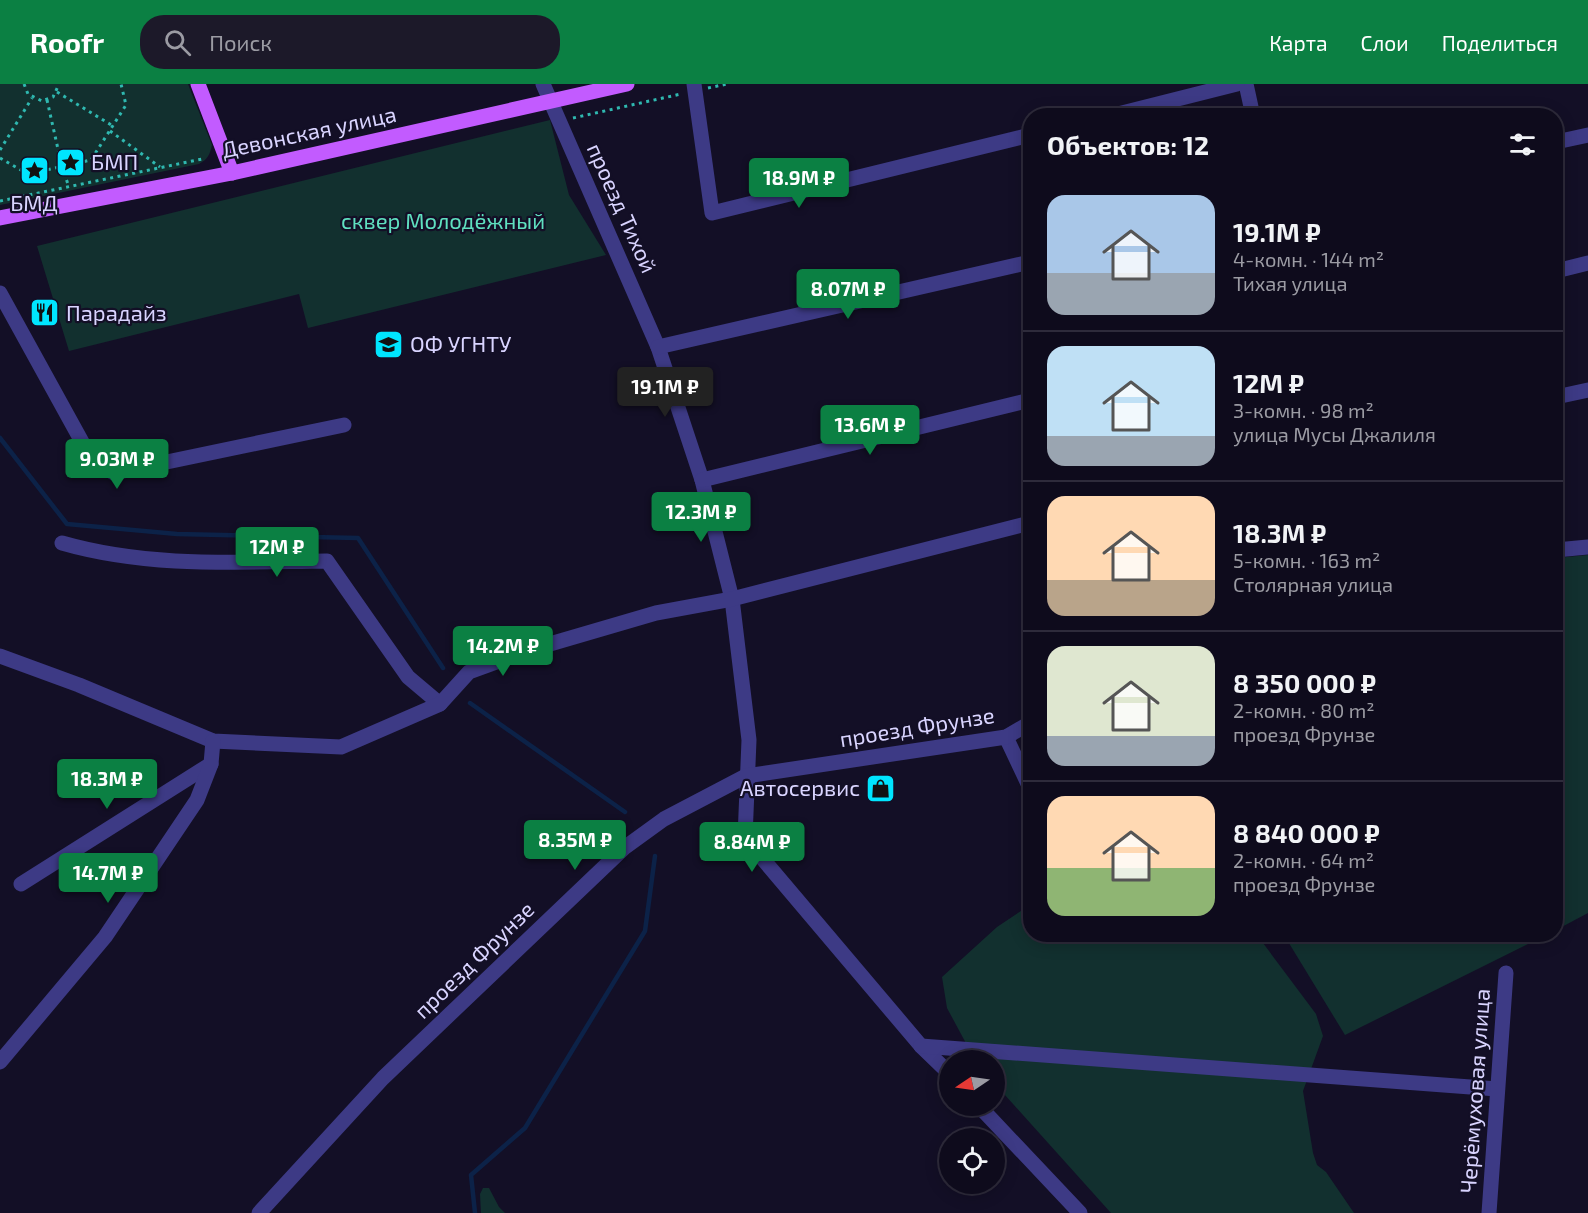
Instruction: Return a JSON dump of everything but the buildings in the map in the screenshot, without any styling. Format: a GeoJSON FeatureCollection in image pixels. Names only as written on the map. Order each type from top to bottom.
{"type":"FeatureCollection","features":[{"type":"Feature","properties":{"kind":"main road"},"geometry":{"type":"LineString","coordinates":[[198,84],[232,172]]}},
{"type":"Feature","properties":{"kind":"main road","name":"Девонская улица"},"geometry":{"type":"LineString","coordinates":[[0,218],[232,172],[627,84]]}},
{"type":"Feature","properties":{"kind":"street"},"geometry":{"type":"LineString","coordinates":[[1142,108],[1237,84]]}},
{"type":"Feature","properties":{"kind":"street"},"geometry":{"type":"LineString","coordinates":[[1246,84],[1251,108]]}},
{"type":"Feature","properties":{"kind":"street","name":"проезд Тихой"},"geometry":{"type":"LineString","coordinates":[[544,86],[658,347],[702,480],[732,599],[749,740],[745,838],[921,1046],[939,1063]]}},
{"type":"Feature","properties":{"kind":"street"},"geometry":{"type":"LineString","coordinates":[[695,88],[712,213],[1023,137]]}},
{"type":"Feature","properties":{"kind":"street"},"geometry":{"type":"LineString","coordinates":[[1563,140],[1588,135]]}},
{"type":"Feature","properties":{"kind":"street"},"geometry":{"type":"LineString","coordinates":[[658,347],[1023,263]]}},
{"type":"Feature","properties":{"kind":"street"},"geometry":{"type":"LineString","coordinates":[[1563,270],[1588,263]]}},
{"type":"Feature","properties":{"kind":"street"},"geometry":{"type":"LineString","coordinates":[[0,294],[92,460],[114,473],[344,425]]}},
{"type":"Feature","properties":{"kind":"street"},"geometry":{"type":"LineString","coordinates":[[1563,395],[1588,390]]}},
{"type":"Feature","properties":{"kind":"street"},"geometry":{"type":"LineString","coordinates":[[702,480],[1023,402]]}},
{"type":"Feature","properties":{"kind":"street"},"geometry":{"type":"LineString","coordinates":[[0,656],[79,685],[213,741],[341,747],[440,704],[469,672],[526,651],[656,613],[732,599],[1023,525]]}},
{"type":"Feature","properties":{"kind":"street"},"geometry":{"type":"LineString","coordinates":[[62,543],[102,555],[189,563],[327,561],[408,677],[440,704]]}},
{"type":"Feature","properties":{"kind":"street"},"geometry":{"type":"LineString","coordinates":[[1563,550],[1588,548]]}},
{"type":"Feature","properties":{"kind":"street","name":"проезд Фрунзе"},"geometry":{"type":"LineString","coordinates":[[259,1213],[383,1078],[624,848],[664,819],[746,776],[1005,737],[1023,727]]}},
{"type":"Feature","properties":{"kind":"street"},"geometry":{"type":"LineString","coordinates":[[1005,737],[1023,774]]}},
{"type":"Feature","properties":{"kind":"street"},"geometry":{"type":"LineString","coordinates":[[0,1062],[105,937],[197,800],[211,764],[213,741]]}},
{"type":"Feature","properties":{"kind":"street"},"geometry":{"type":"LineString","coordinates":[[21,884],[211,764]]}},
{"type":"Feature","properties":{"kind":"street","name":"Черёмуховая улица"},"geometry":{"type":"LineString","coordinates":[[1489,1213],[1506,973]]}},
{"type":"Feature","properties":{"kind":"street"},"geometry":{"type":"LineString","coordinates":[[921,1046],[1497,1089]]}},
{"type":"Feature","properties":{"kind":"street"},"geometry":{"type":"LineString","coordinates":[[988,1116],[1080,1213]]}},
{"type":"Feature","properties":{"kind":"path"},"geometry":{"type":"LineString","coordinates":[[24,84],[32,98]]}},
{"type":"Feature","properties":{"kind":"path"},"geometry":{"type":"LineString","coordinates":[[32,98],[47,100],[57,92],[60,84]]}},
{"type":"Feature","properties":{"kind":"path"},"geometry":{"type":"LineString","coordinates":[[1,160],[28,174],[92,160],[126,105],[121,84]]}},
{"type":"Feature","properties":{"kind":"path"},"geometry":{"type":"LineString","coordinates":[[559,121],[695,88],[727,84]]}},
{"type":"Feature","properties":{"kind":"path"},"geometry":{"type":"LineString","coordinates":[[57,92],[113,126]]}},
{"type":"Feature","properties":{"kind":"path"},"geometry":{"type":"LineString","coordinates":[[0,150],[32,98]]}},
{"type":"Feature","properties":{"kind":"path"},"geometry":{"type":"LineString","coordinates":[[47,100],[62,167],[69,186]]}},
{"type":"Feature","properties":{"kind":"path"},"geometry":{"type":"LineString","coordinates":[[110,131],[161,168]]}},
{"type":"Feature","properties":{"kind":"path"},"geometry":{"type":"LineString","coordinates":[[0,201],[202,159]]}},
{"type":"Feature","properties":{"kind":"green space"},"geometry":{"type":"Polygon","coordinates":[[[0,84],[188,84],[212,145],[207,158],[199,164],[0,205],[0,84]]]}},
{"type":"Feature","properties":{"kind":"green space","name":"сквер Молодёжный"},"geometry":{"type":"Polygon","coordinates":[[[550,120],[569,195],[606,255],[308,328],[299,294],[69,351],[37,246],[550,120]]]}},
{"type":"Feature","properties":{"kind":"green space"},"geometry":{"type":"Polygon","coordinates":[[[1588,555],[1588,913],[1563,926],[1563,557],[1588,555]]]}},
{"type":"Feature","properties":{"kind":"green space"},"geometry":{"type":"Polygon","coordinates":[[[1023,910],[1023,942],[1262,942],[1316,1014],[1323,1036],[1303,1091],[1313,1153],[1317,1165],[1326,1172],[1354,1213],[1111,1213],[1005,1095],[1005,1050],[970,1050],[947,1008],[942,977],[997,927],[1023,910]]]}},
{"type":"Feature","properties":{"kind":"green space"},"geometry":{"type":"Polygon","coordinates":[[[1288,942],[1532,942],[1345,1035],[1288,942]]]}},
{"type":"Feature","properties":{"kind":"green space"},"geometry":{"type":"Polygon","coordinates":[[[483,1188],[489,1188],[499,1207],[505,1213],[481,1213],[480,1194],[483,1188]]]}},
{"type":"Feature","properties":{"kind":"waterway"},"geometry":{"type":"LineString","coordinates":[[0,438],[67,524],[177,534],[358,538],[443,668]]}},
{"type":"Feature","properties":{"kind":"waterway"},"geometry":{"type":"LineString","coordinates":[[470,703],[625,812]]}},
{"type":"Feature","properties":{"kind":"waterway"},"geometry":{"type":"LineString","coordinates":[[475,1213],[471,1175],[525,1128],[645,931],[655,856]]}},
{"type":"Feature","properties":{"kind":"place","name":"БМП"},"geometry":{"type":"Point","coordinates":[70,162]}},
{"type":"Feature","properties":{"kind":"place","name":"БМД"},"geometry":{"type":"Point","coordinates":[34,171]}},
{"type":"Feature","properties":{"kind":"place","name":"Парадайз"},"geometry":{"type":"Point","coordinates":[45,313]}},
{"type":"Feature","properties":{"kind":"place","name":"ОФ УГНТУ"},"geometry":{"type":"Point","coordinates":[389,344]}},
{"type":"Feature","properties":{"kind":"place","name":"Автосервис"},"geometry":{"type":"Point","coordinates":[881,788]}}]}
